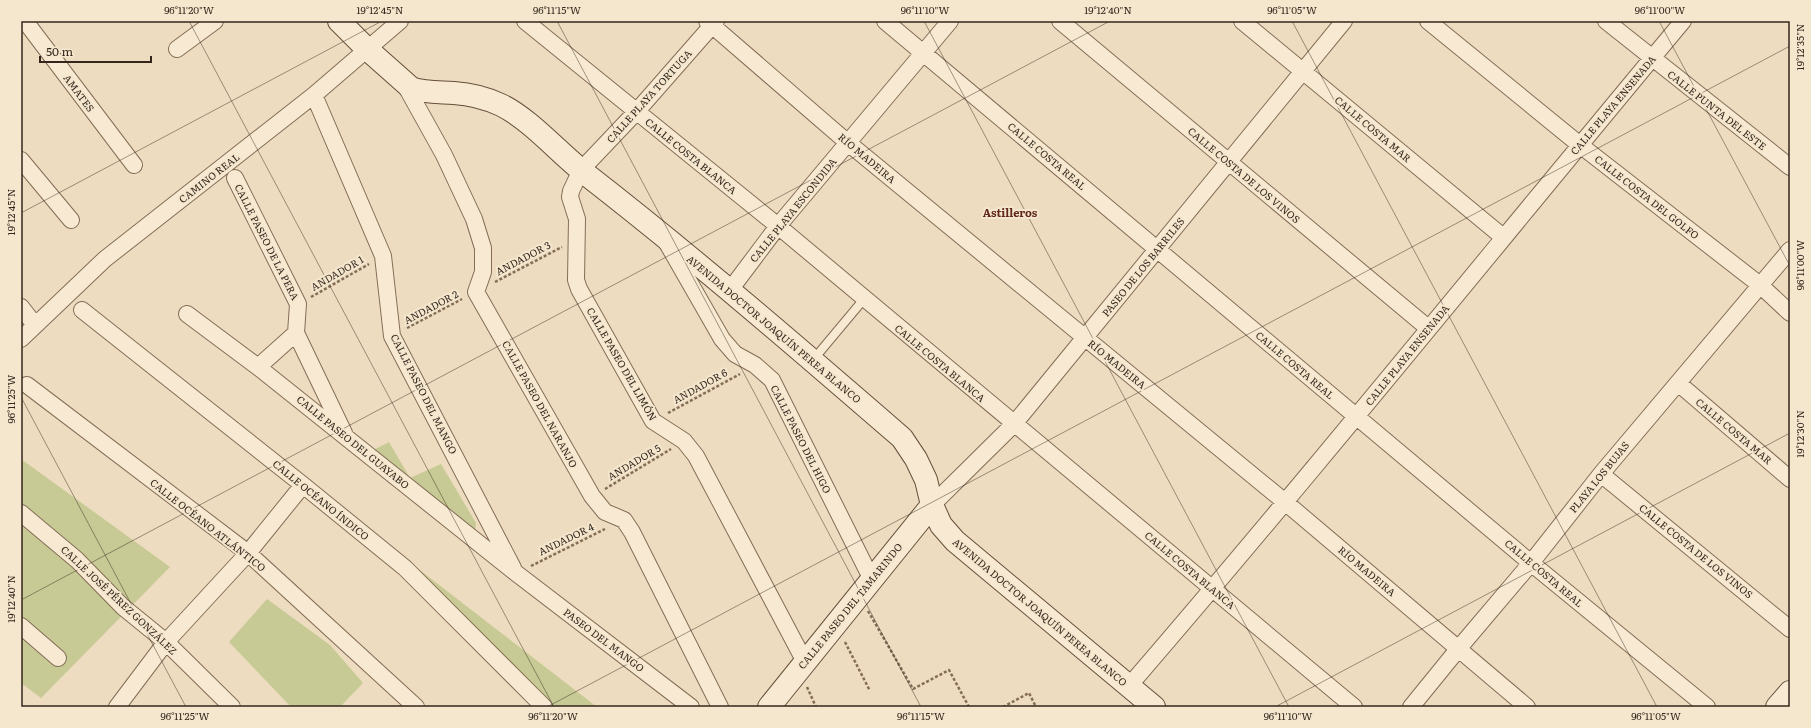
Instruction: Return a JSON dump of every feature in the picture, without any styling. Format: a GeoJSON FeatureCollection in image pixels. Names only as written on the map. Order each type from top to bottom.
{"type":"FeatureCollection","features":[{"type":"Feature","properties":{"kind":"main road","name":"AVENIDA DOCTOR JOAQUÍN PEREA BLANCO"},"geometry":{"type":"LineString","coordinates":[[339,21],[366,49],[411,88],[420,91],[469,95],[485,98],[515,112],[581,170],[730,290],[902,438],[916,459],[926,480],[932,505],[941,525],[955,541],[1154,707]]}},
{"type":"Feature","properties":{"kind":"main road","name":"CALLE PASEO DEL TAMARINDO"},"geometry":{"type":"LineString","coordinates":[[769,707],[932,505]]}},
{"type":"Feature","properties":{"kind":"main road"},"geometry":{"type":"LineString","coordinates":[[1777,707],[1790,692]]}},
{"type":"Feature","properties":{"kind":"street","name":"AMATES"},"geometry":{"type":"LineString","coordinates":[[25,21],[134,165]]}},
{"type":"Feature","properties":{"kind":"street"},"geometry":{"type":"LineString","coordinates":[[177,49],[215,21]]}},
{"type":"Feature","properties":{"kind":"street","name":"CAMINO REAL"},"geometry":{"type":"LineString","coordinates":[[21,339],[105,259],[314,95],[400,21]]}},
{"type":"Feature","properties":{"kind":"street","name":"CALLE COSTA BLANCA"},"geometry":{"type":"LineString","coordinates":[[525,21],[778,226],[1354,707]]}},
{"type":"Feature","properties":{"kind":"street","name":"CALLE COSTA REAL"},"geometry":{"type":"LineString","coordinates":[[885,21],[1531,563],[1707,707]]}},
{"type":"Feature","properties":{"kind":"street","name":"CALLE PLAYA ESCONDIDA"},"geometry":{"type":"LineString","coordinates":[[730,290],[778,226],[847,142],[925,53],[950,21]]}},
{"type":"Feature","properties":{"kind":"street","name":"CALLE COSTA DE LOS VINOS"},"geometry":{"type":"LineString","coordinates":[[1060,21],[1428,328]]}},
{"type":"Feature","properties":{"kind":"street","name":"CALLE COSTA MAR"},"geometry":{"type":"LineString","coordinates":[[1242,21],[1503,237]]}},
{"type":"Feature","properties":{"kind":"street","name":"PASEO DE LOS BARRILES"},"geometry":{"type":"LineString","coordinates":[[932,505],[1014,424],[1086,338],[1344,21]]}},
{"type":"Feature","properties":{"kind":"street","name":"CALLE COSTA DEL GOLFO"},"geometry":{"type":"LineString","coordinates":[[1428,21],[1580,145],[1760,285],[1790,313]]}},
{"type":"Feature","properties":{"kind":"street","name":"CALLE PUNTA DEL ESTE"},"geometry":{"type":"LineString","coordinates":[[1606,21],[1790,167]]}},
{"type":"Feature","properties":{"kind":"street","name":"CALLE PLAYA ENSENADA"},"geometry":{"type":"LineString","coordinates":[[1129,686],[1213,589],[1357,417],[1428,328],[1682,21]]}},
{"type":"Feature","properties":{"kind":"street","name":"CALLE PLAYA TORTUGA"},"geometry":{"type":"LineString","coordinates":[[581,170],[637,111],[712,22]]}},
{"type":"Feature","properties":{"kind":"street","name":"RÍO MADEIRA"},"geometry":{"type":"LineString","coordinates":[[712,22],[847,142],[1285,502],[1528,707]]}},
{"type":"Feature","properties":{"kind":"street"},"geometry":{"type":"LineString","coordinates":[[404,83],[444,155],[474,219],[483,248],[482,272],[476,292]]}},
{"type":"Feature","properties":{"kind":"street","name":"CALLE PASEO DEL MANGO"},"geometry":{"type":"LineString","coordinates":[[314,95],[383,256],[392,336],[516,573]]}},
{"type":"Feature","properties":{"kind":"street"},"geometry":{"type":"LineString","coordinates":[[21,160],[71,220]]}},
{"type":"Feature","properties":{"kind":"street","name":"CALLE PASEO DEL LIMÓN"},"geometry":{"type":"LineString","coordinates":[[581,170],[571,190],[570,196],[577,219],[576,280],[653,421],[684,441],[696,456],[805,662]]}},
{"type":"Feature","properties":{"kind":"street","name":"CALLE PASEO DE LA PERA"},"geometry":{"type":"LineString","coordinates":[[234,178],[298,304],[296,333],[346,438]]}},
{"type":"Feature","properties":{"kind":"street","name":"CALLE PASEO DEL HIGO"},"geometry":{"type":"LineString","coordinates":[[661,233],[722,339],[735,354],[756,365],[772,380],[866,587]]}},
{"type":"Feature","properties":{"kind":"street","name":"PLAYA LOS BUJAS"},"geometry":{"type":"LineString","coordinates":[[1411,707],[1458,648],[1531,563],[1601,474],[1790,250]]}},
{"type":"Feature","properties":{"kind":"street","name":"CALLE PASEO DEL NARANJO"},"geometry":{"type":"LineString","coordinates":[[476,292],[592,496],[605,512],[624,520]]}},
{"type":"Feature","properties":{"kind":"street"},"geometry":{"type":"LineString","coordinates":[[21,307],[35,325]]}},
{"type":"Feature","properties":{"kind":"street","name":"CALLE OCÉANO ÍNDICO"},"geometry":{"type":"LineString","coordinates":[[82,310],[405,568],[544,707]]}},
{"type":"Feature","properties":{"kind":"street","name":"CALLE PASEO DEL GUAYABO"},"geometry":{"type":"LineString","coordinates":[[187,314],[258,367],[516,573]]}},
{"type":"Feature","properties":{"kind":"street"},"geometry":{"type":"LineString","coordinates":[[258,367],[296,333]]}},
{"type":"Feature","properties":{"kind":"street","name":"CALLE COSTA MAR"},"geometry":{"type":"LineString","coordinates":[[1678,383],[1790,479]]}},
{"type":"Feature","properties":{"kind":"street","name":"CALLE OCÉANO ATLÁNTICO"},"geometry":{"type":"LineString","coordinates":[[27,385],[248,553],[416,707]]}},
{"type":"Feature","properties":{"kind":"street","name":"CALLE COSTA DE LOS VINOS"},"geometry":{"type":"LineString","coordinates":[[1601,474],[1790,629]]}},
{"type":"Feature","properties":{"kind":"street"},"geometry":{"type":"LineString","coordinates":[[117,707],[166,642],[248,553],[303,485]]}},
{"type":"Feature","properties":{"kind":"street","name":"CALLE JOSÉ PÉREZ GONZÁLEZ"},"geometry":{"type":"LineString","coordinates":[[21,513],[77,560],[123,606],[166,642],[232,707]]}},
{"type":"Feature","properties":{"kind":"street"},"geometry":{"type":"LineString","coordinates":[[624,520],[632,532],[720,707]]}},
{"type":"Feature","properties":{"kind":"street","name":"PASEO DEL MANGO"},"geometry":{"type":"LineString","coordinates":[[516,573],[691,707]]}},
{"type":"Feature","properties":{"kind":"street"},"geometry":{"type":"LineString","coordinates":[[21,626],[58,658]]}},
{"type":"Feature","properties":{"kind":"lane"},"geometry":{"type":"LineString","coordinates":[[812,360],[864,299]]}},
{"type":"Feature","properties":{"kind":"path","name":"ANDADOR 3"},"geometry":{"type":"LineString","coordinates":[[476,292],[576,239]]}},
{"type":"Feature","properties":{"kind":"path","name":"ANDADOR 1"},"geometry":{"type":"LineString","coordinates":[[298,304],[383,256]]}},
{"type":"Feature","properties":{"kind":"path","name":"ANDADOR 2"},"geometry":{"type":"LineString","coordinates":[[392,336],[476,292]]}},
{"type":"Feature","properties":{"kind":"path","name":"ANDADOR 6"},"geometry":{"type":"LineString","coordinates":[[653,421],[756,365]]}},
{"type":"Feature","properties":{"kind":"path","name":"ANDADOR 5"},"geometry":{"type":"LineString","coordinates":[[592,496],[684,441]]}},
{"type":"Feature","properties":{"kind":"path","name":"ANDADOR 4"},"geometry":{"type":"LineString","coordinates":[[516,573],[624,520]]}},
{"type":"Feature","properties":{"kind":"path"},"geometry":{"type":"LineString","coordinates":[[866,587],[913,689],[949,670],[969,707]]}},
{"type":"Feature","properties":{"kind":"path"},"geometry":{"type":"LineString","coordinates":[[836,624],[870,691]]}},
{"type":"Feature","properties":{"kind":"path"},"geometry":{"type":"LineString","coordinates":[[1003,707],[1029,694],[1036,707]]}},
{"type":"Feature","properties":{"kind":"green space"},"geometry":{"type":"Polygon","coordinates":[[[389,442],[410,478],[441,464],[476,523],[475,531],[362,456],[389,442]]]}},
{"type":"Feature","properties":{"kind":"green space"},"geometry":{"type":"Polygon","coordinates":[[[21,459],[170,567],[41,698],[21,683],[21,459]]]}},
{"type":"Feature","properties":{"kind":"green space"},"geometry":{"type":"Polygon","coordinates":[[[412,564],[597,707],[538,707],[412,564]]]}},
{"type":"Feature","properties":{"kind":"green space"},"geometry":{"type":"Polygon","coordinates":[[[267,599],[330,645],[363,683],[340,707],[291,707],[229,642],[267,599]]]}},
{"type":"Feature","properties":{"kind":"district","name":"Astilleros"},"geometry":{"type":"Point","coordinates":[1010,213]}}]}
